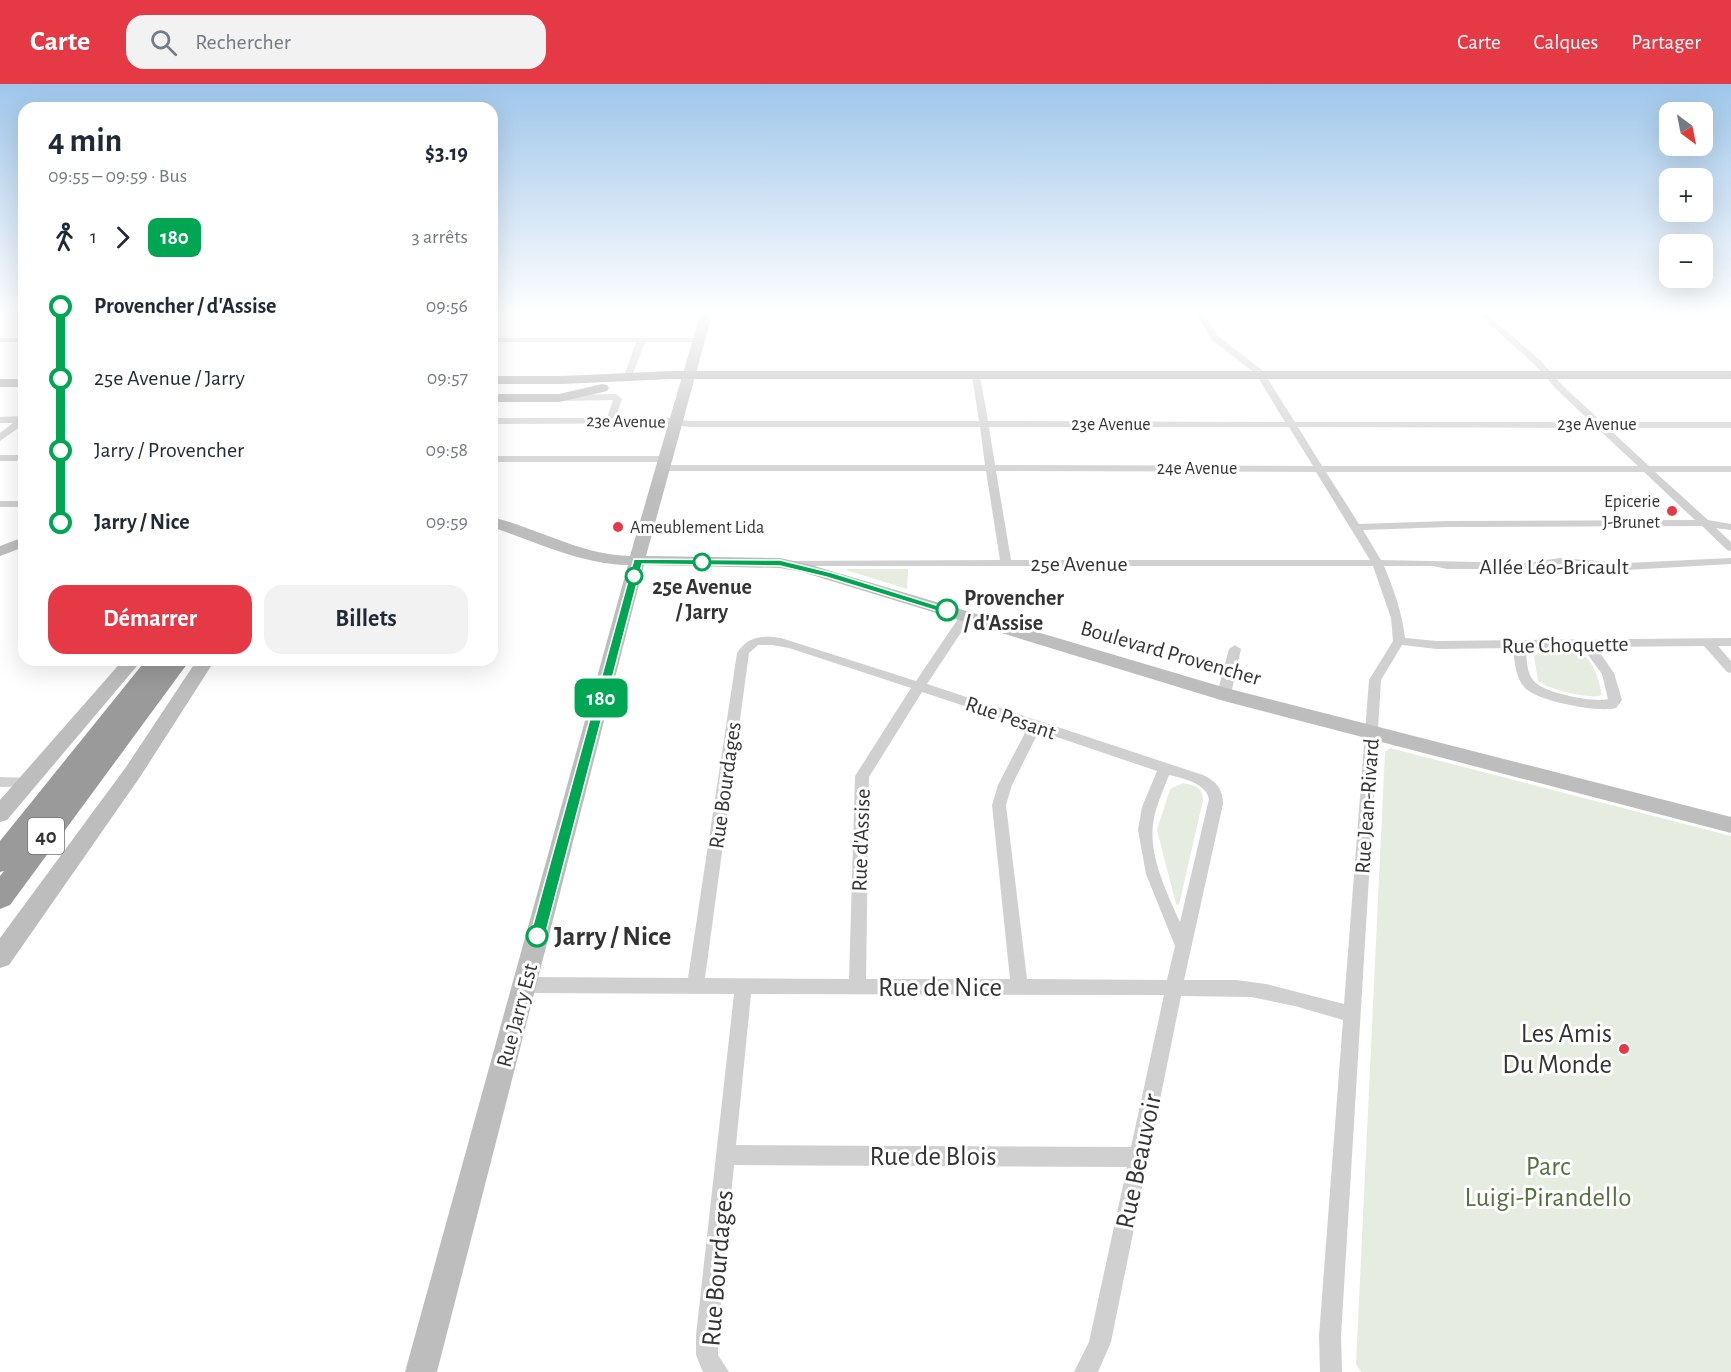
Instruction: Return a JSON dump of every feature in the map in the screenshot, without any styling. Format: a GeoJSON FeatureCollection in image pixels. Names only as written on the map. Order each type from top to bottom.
{"type":"FeatureCollection","features":[{"type":"Feature","properties":{"kind":"highway","name":"40"},"geometry":{"type":"LineString","coordinates":[[0,861],[153,666]]}},
{"type":"Feature","properties":{"kind":"highway","name":"40"},"geometry":{"type":"LineString","coordinates":[[0,897],[174,666]]}},
{"type":"Feature","properties":{"kind":"main road"},"geometry":{"type":"LineString","coordinates":[[499,371],[516,374],[576,375],[598,383]]}},
{"type":"Feature","properties":{"kind":"main road"},"geometry":{"type":"LineString","coordinates":[[498,398],[559,398],[598,383],[628,376],[689,374],[977,380]]}},
{"type":"Feature","properties":{"kind":"main road"},"geometry":{"type":"LineString","coordinates":[[498,388],[598,383],[689,374],[977,380],[1552,380],[1731,375]]}},
{"type":"Feature","properties":{"kind":"main road"},"geometry":{"type":"LineString","coordinates":[[0,375],[18,375]]}},
{"type":"Feature","properties":{"kind":"main road"},"geometry":{"type":"LineString","coordinates":[[498,380],[598,383]]}},
{"type":"Feature","properties":{"kind":"main road"},"geometry":{"type":"LineString","coordinates":[[1552,380],[1731,385]]}},
{"type":"Feature","properties":{"kind":"main road"},"geometry":{"type":"LineString","coordinates":[[0,383],[18,383]]}},
{"type":"Feature","properties":{"kind":"street"},"geometry":{"type":"LineString","coordinates":[[628,376],[630,371]]}},
{"type":"Feature","properties":{"kind":"street","name":"Rue Jarry Est"},"geometry":{"type":"LineString","coordinates":[[421,1372],[663,463],[690,371]]}},
{"type":"Feature","properties":{"kind":"street"},"geometry":{"type":"LineString","coordinates":[[1253,371],[1263,380],[1377,564],[1397,618],[1399,641]]}},
{"type":"Feature","properties":{"kind":"street"},"geometry":{"type":"LineString","coordinates":[[1545,371],[1731,548]]}},
{"type":"Feature","properties":{"kind":"street"},"geometry":{"type":"LineString","coordinates":[[977,380],[1006,563]]}},
{"type":"Feature","properties":{"kind":"street"},"geometry":{"type":"LineString","coordinates":[[559,398],[616,397],[618,400],[610,421]]}},
{"type":"Feature","properties":{"kind":"street"},"geometry":{"type":"LineString","coordinates":[[0,420],[18,420]]}},
{"type":"Feature","properties":{"kind":"street","name":"23e Avenue"},"geometry":{"type":"LineString","coordinates":[[498,421],[689,424],[1731,425]]}},
{"type":"Feature","properties":{"kind":"street"},"geometry":{"type":"LineString","coordinates":[[0,438],[18,424]]}},
{"type":"Feature","properties":{"kind":"street"},"geometry":{"type":"LineString","coordinates":[[0,458],[18,458]]}},
{"type":"Feature","properties":{"kind":"street","name":"24e Avenue"},"geometry":{"type":"LineString","coordinates":[[498,459],[990,468],[1731,469]]}},
{"type":"Feature","properties":{"kind":"street"},"geometry":{"type":"LineString","coordinates":[[0,504],[18,504]]}},
{"type":"Feature","properties":{"kind":"street"},"geometry":{"type":"LineString","coordinates":[[1356,527],[1448,524],[1704,523],[1731,527]]}},
{"type":"Feature","properties":{"kind":"street","name":"Boulevard Provencher"},"geometry":{"type":"LineString","coordinates":[[498,524],[592,557],[638,561],[780,563],[829,575],[1224,694],[1731,825]]}},
{"type":"Feature","properties":{"kind":"street"},"geometry":{"type":"LineString","coordinates":[[0,551],[18,544]]}},
{"type":"Feature","properties":{"kind":"street","name":"Allée Léo-Bricault"},"geometry":{"type":"LineString","coordinates":[[1377,564],[1529,566],[1537,562],[1589,562],[1628,566],[1731,561]]}},
{"type":"Feature","properties":{"kind":"street","name":"25e Avenue"},"geometry":{"type":"LineString","coordinates":[[780,563],[1377,564]]}},
{"type":"Feature","properties":{"kind":"street","name":"Rue d'Assise"},"geometry":{"type":"LineString","coordinates":[[857,986],[862,776],[966,616]]}},
{"type":"Feature","properties":{"kind":"street","name":"Rue Bourdages"},"geometry":{"type":"LineString","coordinates":[[695,986],[742,654],[745,648],[752,643],[761,641],[780,642],[807,649]]}},
{"type":"Feature","properties":{"kind":"street","name":"Rue Choquette"},"geometry":{"type":"LineString","coordinates":[[1399,641],[1437,645],[1731,642]]}},
{"type":"Feature","properties":{"kind":"street","name":"Rue Jean-Rivard"},"geometry":{"type":"LineString","coordinates":[[1331,1372],[1330,1336],[1371,733],[1376,680],[1399,641]]}},
{"type":"Feature","properties":{"kind":"street"},"geometry":{"type":"LineString","coordinates":[[1707,642],[1731,669]]}},
{"type":"Feature","properties":{"kind":"street"},"geometry":{"type":"LineString","coordinates":[[1520,645],[1524,678],[1538,692],[1594,705],[1611,705],[1615,700],[1608,673],[1587,643]]}},
{"type":"Feature","properties":{"kind":"street","name":"Rue Pesant"},"geometry":{"type":"LineString","coordinates":[[807,649],[1164,768],[1207,783],[1213,788]]}},
{"type":"Feature","properties":{"kind":"street"},"geometry":{"type":"LineString","coordinates":[[1224,694],[1235,649]]}},
{"type":"Feature","properties":{"kind":"street"},"geometry":{"type":"LineString","coordinates":[[0,814],[128,666]]}},
{"type":"Feature","properties":{"kind":"street"},"geometry":{"type":"LineString","coordinates":[[0,957],[133,772],[202,666]]}},
{"type":"Feature","properties":{"kind":"street"},"geometry":{"type":"LineString","coordinates":[[1019,987],[999,805],[1005,786],[1036,726]]}},
{"type":"Feature","properties":{"kind":"street"},"geometry":{"type":"LineString","coordinates":[[1164,768],[1146,818],[1145,831],[1162,899],[1184,946]]}},
{"type":"Feature","properties":{"kind":"street"},"geometry":{"type":"LineString","coordinates":[[0,782],[27,782]]}},
{"type":"Feature","properties":{"kind":"street","name":"Rue Beauvoir"},"geometry":{"type":"LineString","coordinates":[[1085,1372],[1095,1358],[1100,1342],[1216,804],[1217,795],[1213,788]]}},
{"type":"Feature","properties":{"kind":"street","name":"Rue de Nice"},"geometry":{"type":"LineString","coordinates":[[524,985],[1175,987],[1266,990],[1297,997],[1352,1015]]}},
{"type":"Feature","properties":{"kind":"street","name":"Rue Bourdages"},"geometry":{"type":"LineString","coordinates":[[716,1371],[707,1355],[707,1335],[743,986]]}},
{"type":"Feature","properties":{"kind":"street","name":"Rue de Blois"},"geometry":{"type":"LineString","coordinates":[[727,1155],[1140,1157]]}},
{"type":"Feature","properties":{"kind":"green space"},"geometry":{"type":"Polygon","coordinates":[[[848,569],[908,569],[907,589],[846,570],[848,569]]]}},
{"type":"Feature","properties":{"kind":"green space"},"geometry":{"type":"Polygon","coordinates":[[[1579,652],[1592,665],[1602,695],[1588,696],[1569,693],[1538,681],[1534,656],[1539,653],[1579,652]]]}},
{"type":"Feature","properties":{"kind":"green space","name":"Parc Luigi-Pirandello"},"geometry":{"type":"Polygon","coordinates":[[[1390,748],[1731,836],[1731,1372],[1361,1372],[1356,1364],[1385,752],[1390,748]]]}},
{"type":"Feature","properties":{"kind":"green space"},"geometry":{"type":"Polygon","coordinates":[[[1183,783],[1200,789],[1203,800],[1179,905],[1176,904],[1157,830],[1170,789],[1183,783]]]}},
{"type":"Feature","properties":{"kind":"bus line","name":"180"},"geometry":{"type":"LineString","coordinates":[[537,936],[638,561],[780,563],[805,568],[947,610]]}},
{"type":"Feature","properties":{"kind":"place","name":"Epicerie J-Brunet"},"geometry":{"type":"Point","coordinates":[1672,511]}},
{"type":"Feature","properties":{"kind":"place","name":"Ameublement Lida"},"geometry":{"type":"Point","coordinates":[618,527]}},
{"type":"Feature","properties":{"kind":"place","name":"25e Avenue / Jarry"},"geometry":{"type":"Point","coordinates":[702,562]}},
{"type":"Feature","properties":{"kind":"place","name":"Provencher / d'Assise"},"geometry":{"type":"Point","coordinates":[947,610]}},
{"type":"Feature","properties":{"kind":"place","name":"Jarry / Nice"},"geometry":{"type":"Point","coordinates":[537,936]}},
{"type":"Feature","properties":{"kind":"place","name":"Les Amis Du Monde"},"geometry":{"type":"Point","coordinates":[1624,1049]}}]}
